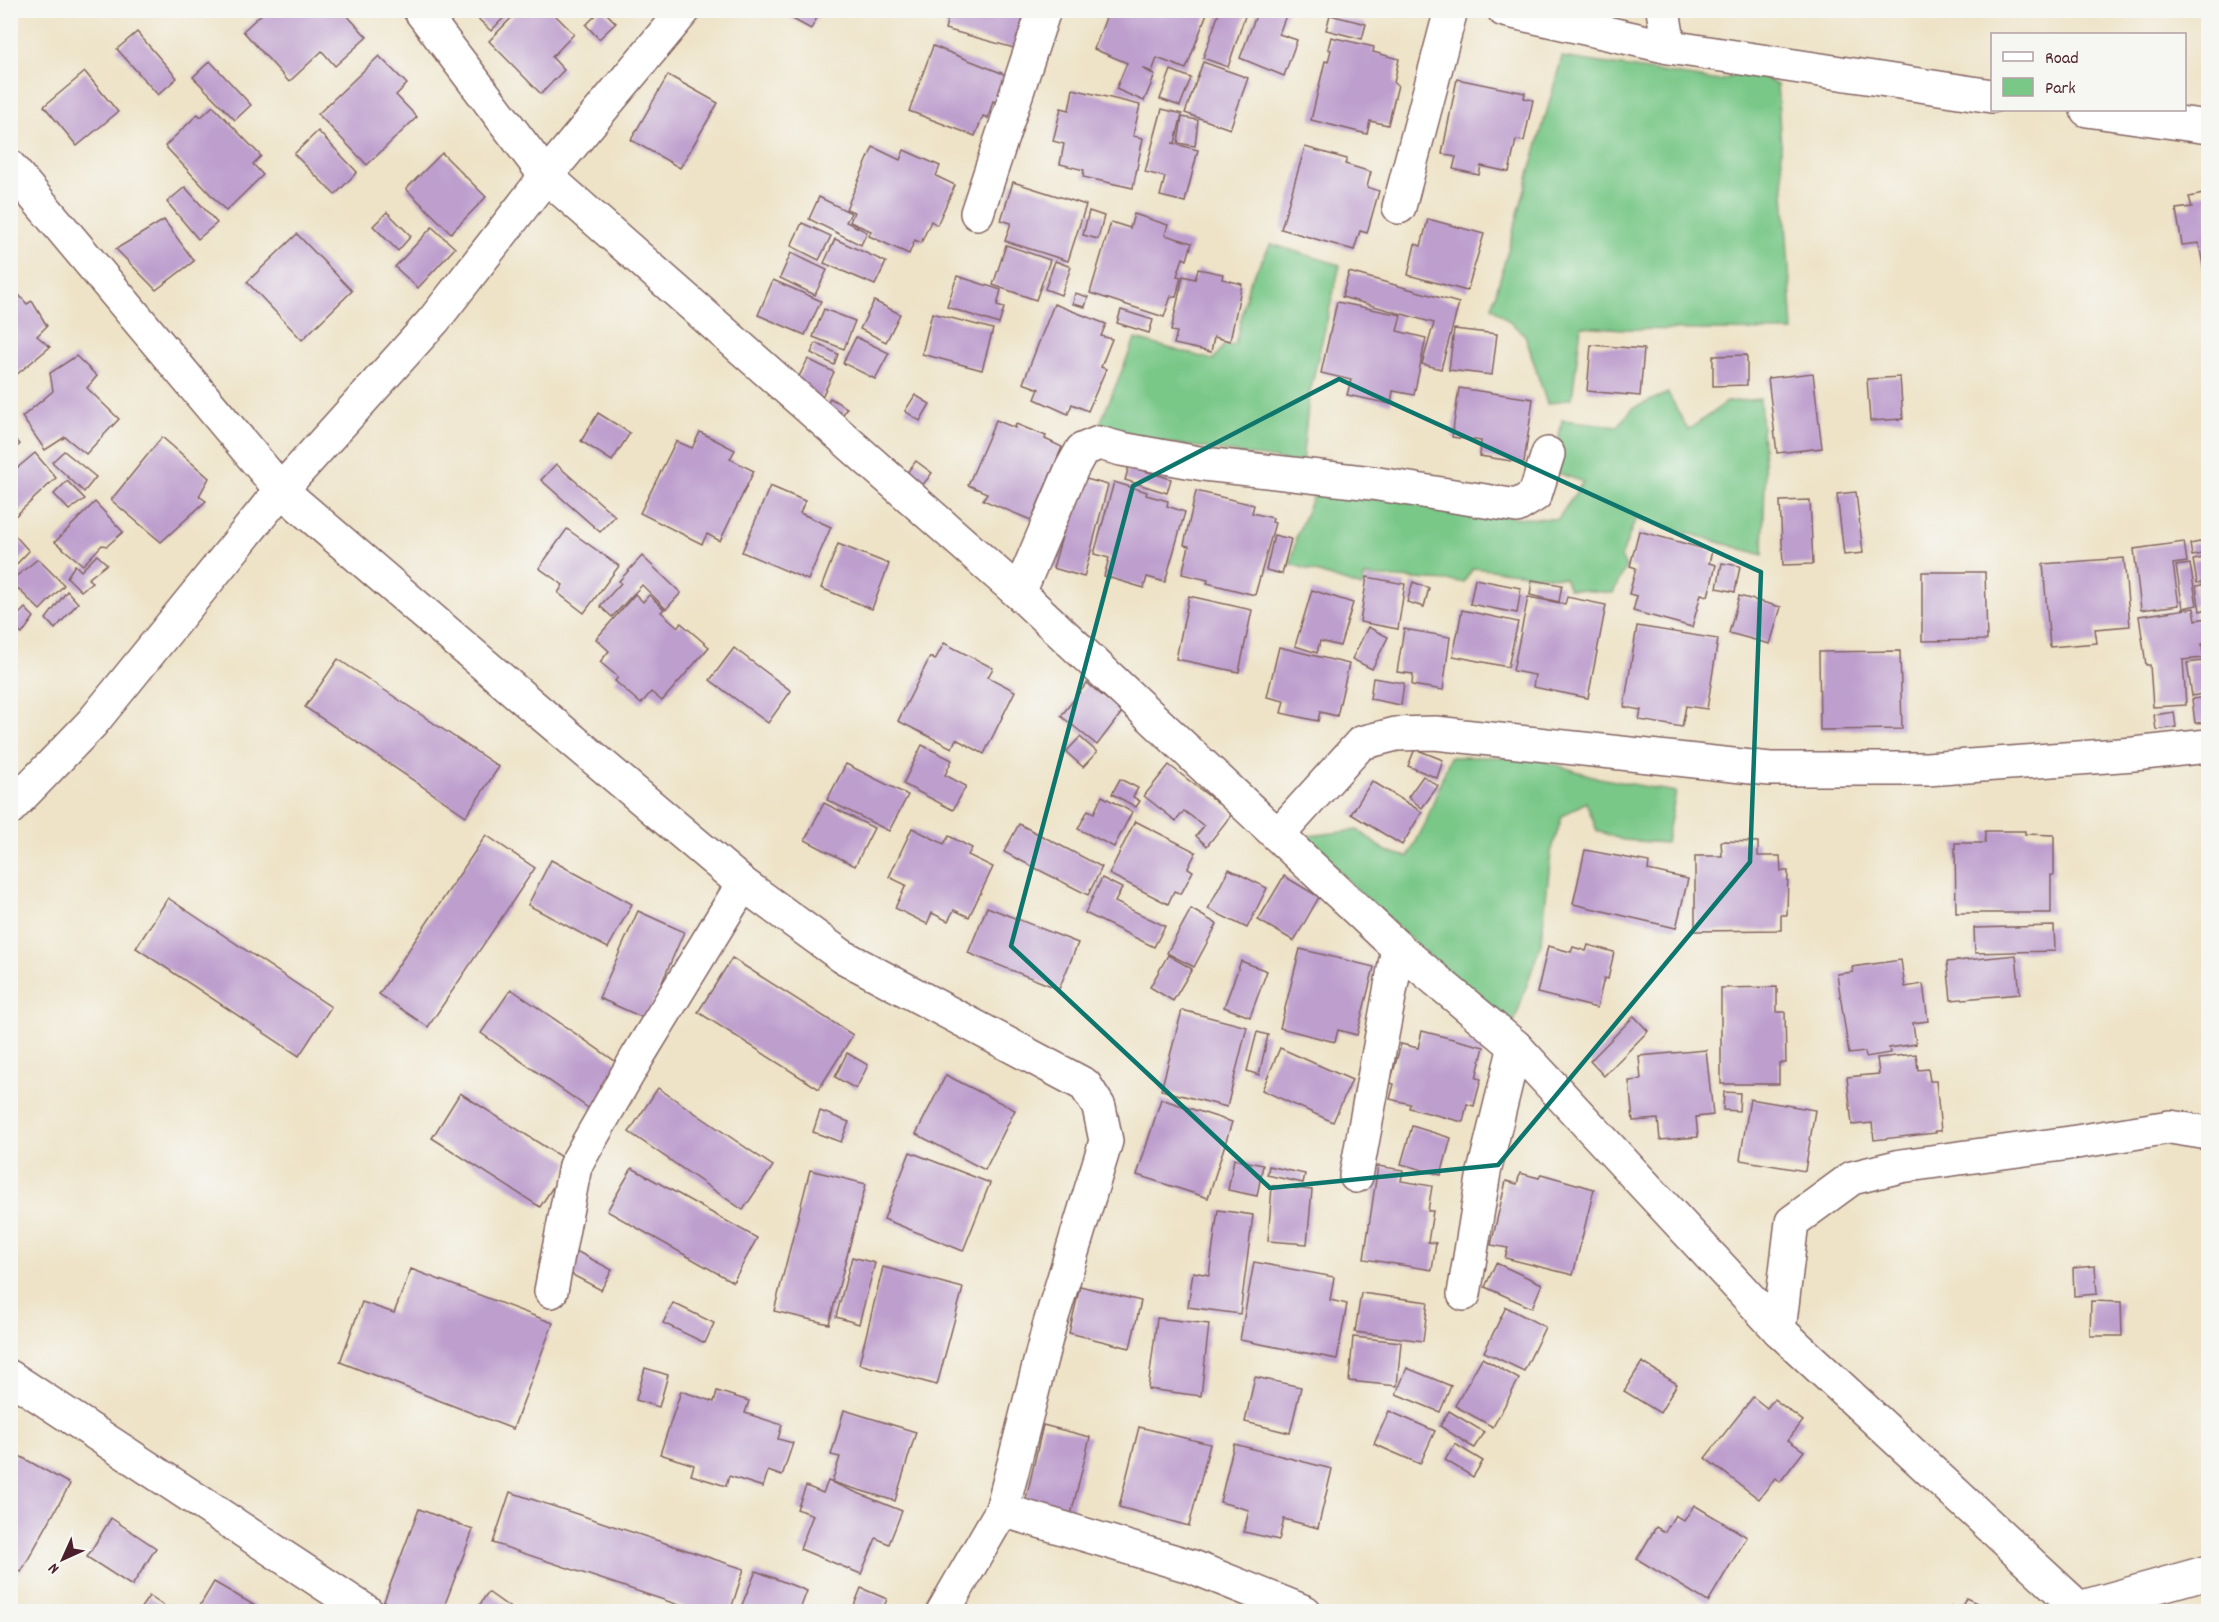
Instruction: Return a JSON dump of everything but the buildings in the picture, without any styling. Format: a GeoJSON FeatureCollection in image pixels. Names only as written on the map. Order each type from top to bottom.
{"type":"FeatureCollection","features":[{"type":"Feature","properties":{"kind":"street"},"geometry":{"type":"LineString","coordinates":[[420,10],[546,176],[1019,593],[1398,948],[1515,1046],[1779,1330],[2081,1610],[2208,1572]]}},
{"type":"Feature","properties":{"kind":"street"},"geometry":{"type":"LineString","coordinates":[[10,807],[92,723],[281,490],[434,320],[546,176],[684,10]]}},
{"type":"Feature","properties":{"kind":"street"},"geometry":{"type":"LineString","coordinates":[[977,213],[1044,10]]}},
{"type":"Feature","properties":{"kind":"street"},"geometry":{"type":"LineString","coordinates":[[1399,207],[1451,10]]}},
{"type":"Feature","properties":{"kind":"street"},"geometry":{"type":"LineString","coordinates":[[1504,10],[1669,47],[1991,96]]}},
{"type":"Feature","properties":{"kind":"street"},"geometry":{"type":"LineString","coordinates":[[1663,10],[1669,47]]}},
{"type":"Feature","properties":{"kind":"street"},"geometry":{"type":"LineString","coordinates":[[2094,111],[2208,127]]}},
{"type":"Feature","properties":{"kind":"street"},"geometry":{"type":"LineString","coordinates":[[10,167],[281,490],[743,884],[842,956],[1085,1085],[1099,1107],[1106,1141],[1049,1327],[1002,1510],[943,1611]]}},
{"type":"Feature","properties":{"kind":"street"},"geometry":{"type":"LineString","coordinates":[[1019,593],[1072,468],[1082,450],[1099,443],[1204,464],[1371,483],[1517,506],[1535,495],[1548,454]]}},
{"type":"Feature","properties":{"kind":"street"},"geometry":{"type":"LineString","coordinates":[[1278,835],[1361,743],[1396,734],[1435,733],[1770,769],[1927,769],[2134,754],[2208,746]]}},
{"type":"Feature","properties":{"kind":"street"},"geometry":{"type":"LineString","coordinates":[[551,1291],[575,1166],[638,1056],[743,884]]}},
{"type":"Feature","properties":{"kind":"street"},"geometry":{"type":"LineString","coordinates":[[1356,1176],[1398,948]]}},
{"type":"Feature","properties":{"kind":"street"},"geometry":{"type":"LineString","coordinates":[[1464,1294],[1484,1172],[1515,1046]]}},
{"type":"Feature","properties":{"kind":"street"},"geometry":{"type":"LineString","coordinates":[[1779,1330],[1792,1222],[1852,1178],[1901,1166],[2170,1127],[2208,1133]]}},
{"type":"Feature","properties":{"kind":"street"},"geometry":{"type":"LineString","coordinates":[[10,1377],[367,1611]]}},
{"type":"Feature","properties":{"kind":"street"},"geometry":{"type":"LineString","coordinates":[[1002,1510],[1193,1567],[1305,1611]]}},
{"type":"Feature","properties":{"kind":"highlighted area"},"geometry":{"type":"Polygon","coordinates":[[[1339,379],[1761,572],[1750,862],[1498,1165],[1270,1188],[1011,946],[1133,486],[1339,379]]]}},
{"type":"Feature","properties":{"kind":"green space"},"geometry":{"type":"Polygon","coordinates":[[[1562,57],[1720,81],[1749,69],[1777,85],[1793,331],[1624,329],[1581,326],[1572,398],[1547,404],[1525,335],[1492,307],[1562,57]]]}},
{"type":"Feature","properties":{"kind":"green space"},"geometry":{"type":"Polygon","coordinates":[[[1271,244],[1340,265],[1309,396],[1302,463],[1164,442],[1099,426],[1135,339],[1213,360],[1224,346],[1235,345],[1249,283],[1271,244]]]}},
{"type":"Feature","properties":{"kind":"green space"},"geometry":{"type":"Polygon","coordinates":[[[1668,393],[1688,430],[1727,402],[1760,399],[1765,478],[1763,555],[1636,518],[1621,557],[1626,567],[1613,593],[1569,589],[1564,578],[1473,568],[1464,582],[1365,576],[1362,587],[1291,564],[1296,537],[1317,486],[1521,518],[1558,519],[1583,482],[1553,471],[1562,420],[1618,426],[1633,408],[1668,393]]]}},
{"type":"Feature","properties":{"kind":"green space"},"geometry":{"type":"Polygon","coordinates":[[[1450,757],[1530,757],[1599,778],[1676,792],[1666,843],[1623,840],[1597,831],[1586,802],[1562,816],[1551,853],[1541,943],[1511,1032],[1351,884],[1307,836],[1358,830],[1386,851],[1408,857],[1426,822],[1450,757]]]}}]}
